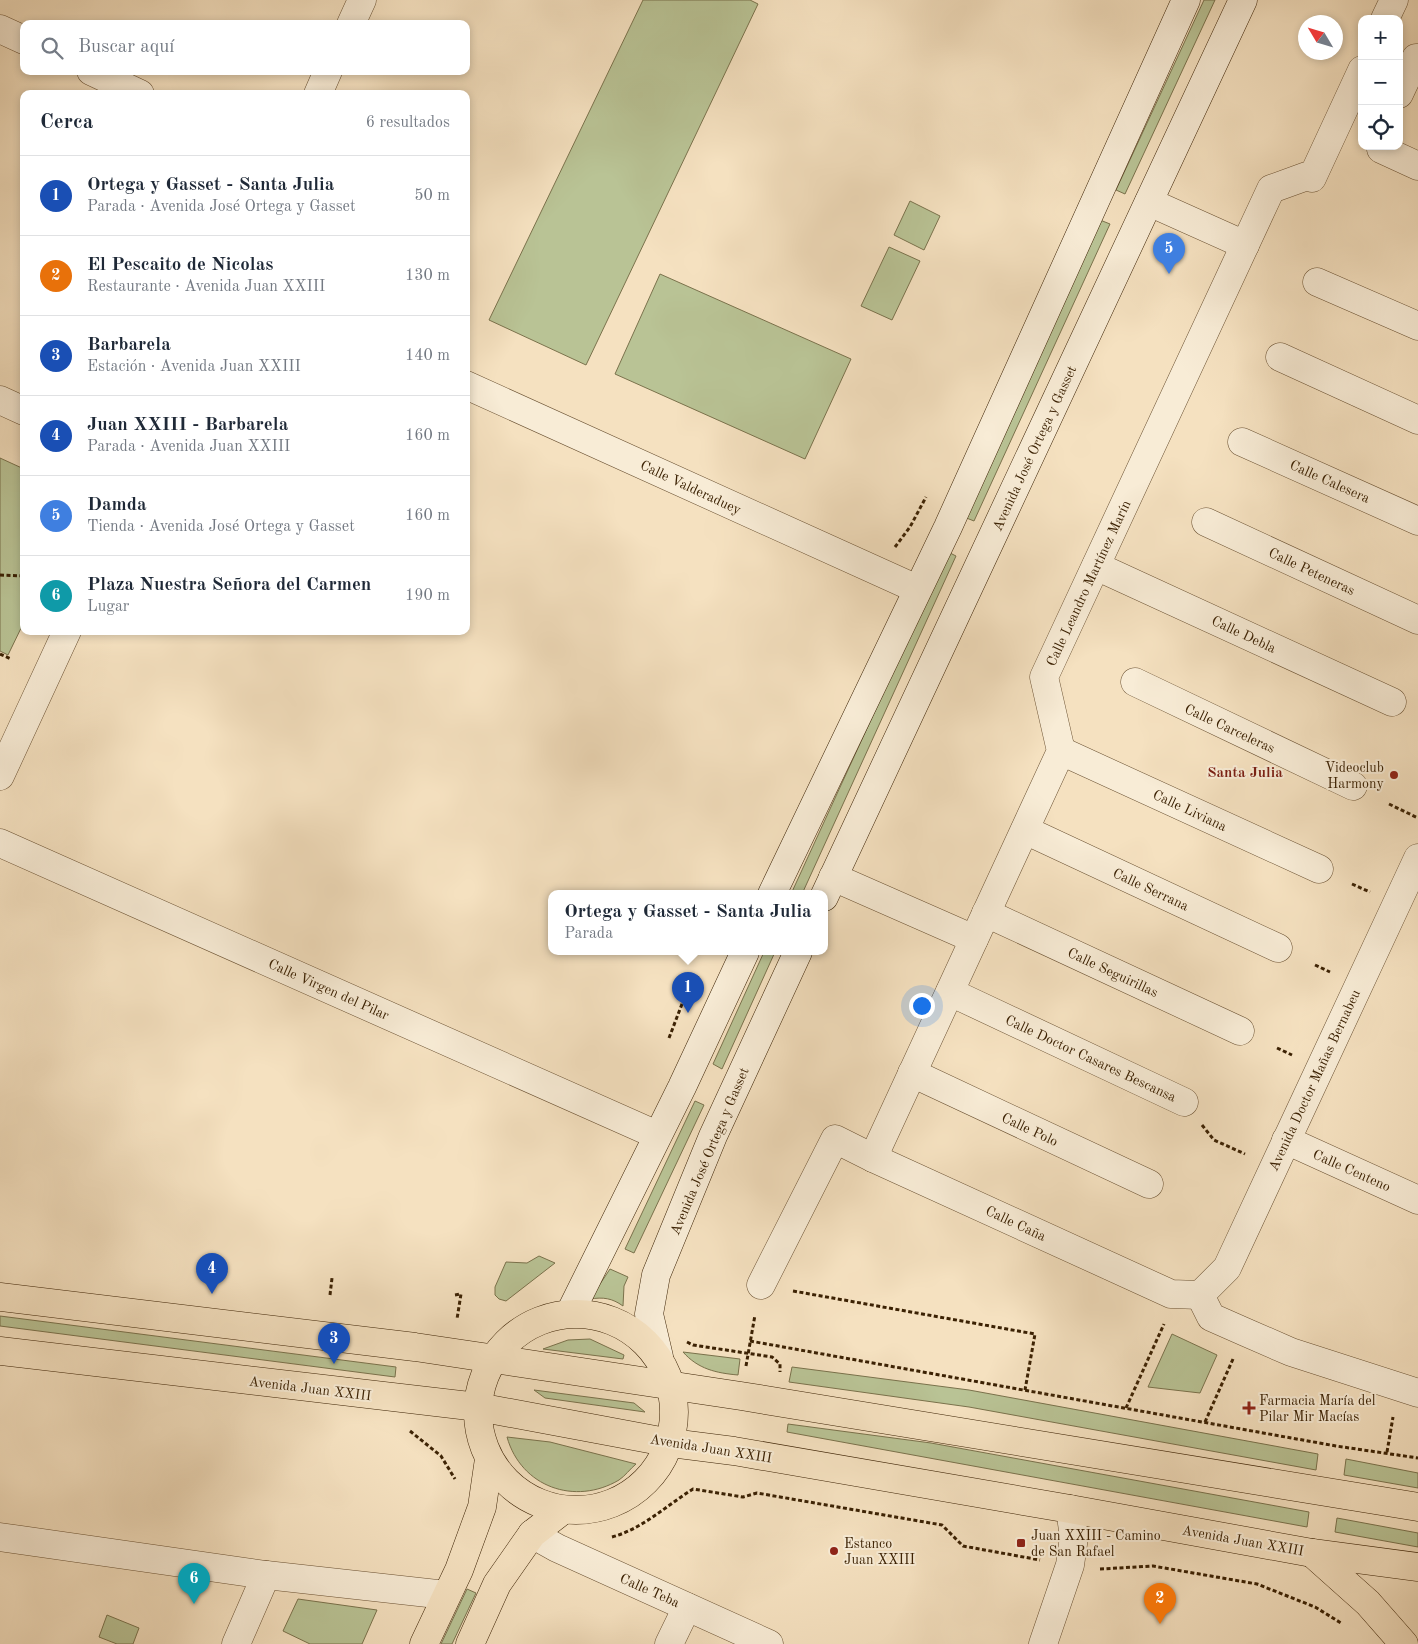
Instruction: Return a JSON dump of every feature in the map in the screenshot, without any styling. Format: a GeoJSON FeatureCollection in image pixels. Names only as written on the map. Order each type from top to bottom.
{"type":"FeatureCollection","features":[{"type":"Feature","properties":{"kind":"main road"},"geometry":{"type":"LineString","coordinates":[[0,1297],[415,1347],[741,1396],[1418,1507]]}},
{"type":"Feature","properties":{"kind":"main road"},"geometry":{"type":"LineString","coordinates":[[570,1313],[596,1315],[621,1323],[642,1337],[659,1357],[673,1386],[676,1415],[671,1443],[647,1482],[608,1506],[563,1510],[540,1504],[520,1494],[502,1478],[489,1460],[480,1434],[478,1407],[482,1382],[493,1359],[513,1336],[540,1320],[570,1313]]}},
{"type":"Feature","properties":{"kind":"main road","name":"Avenida Juan XXIII"},"geometry":{"type":"LineString","coordinates":[[0,1351],[478,1407],[671,1443],[763,1456],[1070,1508],[1312,1553],[1418,1568]]}},
{"type":"Feature","properties":{"kind":"main road"},"geometry":{"type":"LineString","coordinates":[[424,1644],[446,1595],[460,1570],[482,1507],[489,1460]]}},
{"type":"Feature","properties":{"kind":"main road"},"geometry":{"type":"LineString","coordinates":[[470,1644],[497,1584],[532,1534],[563,1510]]}},
{"type":"Feature","properties":{"kind":"main road"},"geometry":{"type":"LineString","coordinates":[[1312,1553],[1368,1603],[1404,1644]]}},
{"type":"Feature","properties":{"kind":"street"},"geometry":{"type":"LineString","coordinates":[[353,20],[362,0]]}},
{"type":"Feature","properties":{"kind":"street"},"geometry":{"type":"LineString","coordinates":[[774,890],[952,518],[1186,0]]}},
{"type":"Feature","properties":{"kind":"street","name":"Avenida José Ortega y Gasset"},"geometry":{"type":"LineString","coordinates":[[829,887],[1243,0]]}},
{"type":"Feature","properties":{"kind":"street"},"geometry":{"type":"LineString","coordinates":[[1387,15],[1394,0]]}},
{"type":"Feature","properties":{"kind":"street"},"geometry":{"type":"LineString","coordinates":[[0,29],[20,38]]}},
{"type":"Feature","properties":{"kind":"street"},"geometry":{"type":"LineString","coordinates":[[1403,86],[1416,58],[1418,59]]}},
{"type":"Feature","properties":{"kind":"street"},"geometry":{"type":"LineString","coordinates":[[100,75],[131,90]]}},
{"type":"Feature","properties":{"kind":"street"},"geometry":{"type":"LineString","coordinates":[[320,90],[326,75]]}},
{"type":"Feature","properties":{"kind":"street","name":"Calle Leandro Martínez Marín"},"geometry":{"type":"LineString","coordinates":[[1061,751],[1044,677],[1271,189],[1307,176],[1312,178],[1358,79]]}},
{"type":"Feature","properties":{"kind":"street"},"geometry":{"type":"LineString","coordinates":[[1383,150],[1418,166]]}},
{"type":"Feature","properties":{"kind":"street"},"geometry":{"type":"LineString","coordinates":[[1149,202],[1245,245]]}},
{"type":"Feature","properties":{"kind":"street"},"geometry":{"type":"LineString","coordinates":[[1317,282],[1418,326]]}},
{"type":"Feature","properties":{"kind":"street"},"geometry":{"type":"LineString","coordinates":[[1280,357],[1418,420]]}},
{"type":"Feature","properties":{"kind":"street","name":"Calle Valderaduey"},"geometry":{"type":"LineString","coordinates":[[470,387],[917,589]]}},
{"type":"Feature","properties":{"kind":"street"},"geometry":{"type":"LineString","coordinates":[[0,400],[20,409]]}},
{"type":"Feature","properties":{"kind":"street","name":"Calle Calesera"},"geometry":{"type":"LineString","coordinates":[[1242,442],[1418,521]]}},
{"type":"Feature","properties":{"kind":"street","name":"Calle Peteneras"},"geometry":{"type":"LineString","coordinates":[[1206,522],[1418,620]]}},
{"type":"Feature","properties":{"kind":"street","name":"Calle Debla"},"geometry":{"type":"LineString","coordinates":[[1096,566],[1392,702]]}},
{"type":"Feature","properties":{"kind":"street"},"geometry":{"type":"LineString","coordinates":[[0,776],[65,635]]}},
{"type":"Feature","properties":{"kind":"street","name":"Calle Carceleras"},"geometry":{"type":"LineString","coordinates":[[1135,682],[1353,786]]}},
{"type":"Feature","properties":{"kind":"street"},"geometry":{"type":"LineString","coordinates":[[872,1158],[1061,751]]}},
{"type":"Feature","properties":{"kind":"street","name":"Calle Liviana"},"geometry":{"type":"LineString","coordinates":[[1061,751],[1319,869]]}},
{"type":"Feature","properties":{"kind":"street","name":"Calle Serrana"},"geometry":{"type":"LineString","coordinates":[[1025,830],[1278,948]]}},
{"type":"Feature","properties":{"kind":"street","name":"Calle Virgen del Pilar"},"geometry":{"type":"LineString","coordinates":[[0,843],[657,1135]]}},
{"type":"Feature","properties":{"kind":"street","name":"Avenida Doctor Mañas Bernabeu"},"geometry":{"type":"LineString","coordinates":[[1200,1295],[1227,1268],[1418,858]]}},
{"type":"Feature","properties":{"kind":"street"},"geometry":{"type":"LineString","coordinates":[[829,887],[974,939]]}},
{"type":"Feature","properties":{"kind":"street","name":"Calle Seguirillas"},"geometry":{"type":"LineString","coordinates":[[986,913],[1240,1031]]}},
{"type":"Feature","properties":{"kind":"street"},"geometry":{"type":"LineString","coordinates":[[570,1313],[744,955]]}},
{"type":"Feature","properties":{"kind":"street","name":"Avenida José Ortega y Gasset"},"geometry":{"type":"LineString","coordinates":[[659,1357],[649,1314],[656,1276],[713,1136],[797,955]]}},
{"type":"Feature","properties":{"kind":"street","name":"Calle Doctor Casares Bescansa"},"geometry":{"type":"LineString","coordinates":[[950,992],[1184,1102]]}},
{"type":"Feature","properties":{"kind":"street","name":"Calle Polo"},"geometry":{"type":"LineString","coordinates":[[912,1073],[1149,1184]]}},
{"type":"Feature","properties":{"kind":"street","name":"Calle Caña"},"geometry":{"type":"LineString","coordinates":[[761,1285],[835,1139],[872,1158],[1171,1294],[1200,1295]]}},
{"type":"Feature","properties":{"kind":"street","name":"Calle Centeno"},"geometry":{"type":"LineString","coordinates":[[1286,1140],[1418,1200]]}},
{"type":"Feature","properties":{"kind":"street"},"geometry":{"type":"LineString","coordinates":[[1200,1295],[1212,1317],[1245,1332],[1291,1352],[1418,1393]]}},
{"type":"Feature","properties":{"kind":"street"},"geometry":{"type":"LineString","coordinates":[[1043,1644],[1070,1565],[1074,1536],[1070,1508]]}},
{"type":"Feature","properties":{"kind":"street","name":"Calle Teba"},"geometry":{"type":"LineString","coordinates":[[532,1534],[557,1548],[762,1641]]}},
{"type":"Feature","properties":{"kind":"street"},"geometry":{"type":"LineString","coordinates":[[0,1537],[266,1575],[446,1595]]}},
{"type":"Feature","properties":{"kind":"street"},"geometry":{"type":"LineString","coordinates":[[243,1642],[266,1575]]}},
{"type":"Feature","properties":{"kind":"street"},"geometry":{"type":"LineString","coordinates":[[670,1644],[687,1607]]}},
{"type":"Feature","properties":{"kind":"path"},"geometry":{"type":"LineString","coordinates":[[0,575],[20,576]]}},
{"type":"Feature","properties":{"kind":"path"},"geometry":{"type":"LineString","coordinates":[[0,654],[11,659]]}},
{"type":"Feature","properties":{"kind":"path"},"geometry":{"type":"LineString","coordinates":[[1389,804],[1418,818]]}},
{"type":"Feature","properties":{"kind":"path"},"geometry":{"type":"LineString","coordinates":[[693,1062],[670,1049],[669,1036],[682,1004],[700,973]]}},
{"type":"Feature","properties":{"kind":"path","name":"Calle Doctor Casares Bescansa"},"geometry":{"type":"LineString","coordinates":[[1184,1102],[1214,1140],[1273,1166]]}},
{"type":"Feature","properties":{"kind":"path"},"geometry":{"type":"LineString","coordinates":[[330,1295],[332,1278]]}},
{"type":"Feature","properties":{"kind":"path"},"geometry":{"type":"LineString","coordinates":[[741,1396],[761,1285],[1035,1334],[1025,1390]]}},
{"type":"Feature","properties":{"kind":"path"},"geometry":{"type":"LineString","coordinates":[[455,1294],[461,1294],[457,1320]]}},
{"type":"Feature","properties":{"kind":"path"},"geometry":{"type":"LineString","coordinates":[[1126,1408],[1165,1321],[1200,1295]]}},
{"type":"Feature","properties":{"kind":"path"},"geometry":{"type":"LineString","coordinates":[[1205,1422],[1245,1332]]}},
{"type":"Feature","properties":{"kind":"path"},"geometry":{"type":"LineString","coordinates":[[686,1341],[693,1345],[772,1357],[780,1364],[774,1402]]}},
{"type":"Feature","properties":{"kind":"path"},"geometry":{"type":"LineString","coordinates":[[750,1341],[1336,1446],[1418,1458]]}},
{"type":"Feature","properties":{"kind":"path"},"geometry":{"type":"LineString","coordinates":[[441,1456],[458,1486]]}},
{"type":"Feature","properties":{"kind":"path"},"geometry":{"type":"LineString","coordinates":[[757,1492],[763,1456]]}},
{"type":"Feature","properties":{"kind":"path"},"geometry":{"type":"LineString","coordinates":[[606,1539],[623,1534],[649,1520],[693,1489],[743,1497],[757,1492],[942,1526],[963,1546],[1105,1570],[1153,1566],[1257,1584],[1315,1607],[1347,1627]]}},
{"type":"Feature","properties":{"kind":"green space"},"geometry":{"type":"Polygon","coordinates":[[[643,0],[750,0],[758,4],[586,365],[489,320],[643,0]]]}},
{"type":"Feature","properties":{"kind":"green space"},"geometry":{"type":"Polygon","coordinates":[[[1204,0],[1215,0],[1125,194],[1116,190],[1204,0]]]}},
{"type":"Feature","properties":{"kind":"green space"},"geometry":{"type":"Polygon","coordinates":[[[910,201],[940,216],[924,250],[894,235],[910,201]]]}},
{"type":"Feature","properties":{"kind":"green space"},"geometry":{"type":"Polygon","coordinates":[[[1100,220],[1110,224],[974,521],[964,517],[1100,220]]]}},
{"type":"Feature","properties":{"kind":"green space"},"geometry":{"type":"Polygon","coordinates":[[[889,247],[920,261],[892,320],[861,306],[889,247]]]}},
{"type":"Feature","properties":{"kind":"green space"},"geometry":{"type":"Polygon","coordinates":[[[660,274],[851,359],[805,459],[615,374],[660,274]]]}},
{"type":"Feature","properties":{"kind":"green space"},"geometry":{"type":"Polygon","coordinates":[[[0,458],[20,467],[20,630],[8,655],[0,651],[0,458]]]}},
{"type":"Feature","properties":{"kind":"green space"},"geometry":{"type":"Polygon","coordinates":[[[948,552],[956,556],[804,890],[793,890],[948,552]]]}},
{"type":"Feature","properties":{"kind":"green space"},"geometry":{"type":"Polygon","coordinates":[[[763,955],[774,955],[722,1069],[713,1064],[763,955]]]}},
{"type":"Feature","properties":{"kind":"green space"},"geometry":{"type":"Polygon","coordinates":[[[695,1101],[704,1105],[634,1253],[625,1249],[695,1101]]]}},
{"type":"Feature","properties":{"kind":"green space"},"geometry":{"type":"Polygon","coordinates":[[[539,1256],[555,1263],[506,1301],[499,1299],[495,1295],[495,1287],[506,1262],[527,1263],[539,1256]]]}},
{"type":"Feature","properties":{"kind":"green space"},"geometry":{"type":"Polygon","coordinates":[[[610,1269],[628,1277],[624,1286],[623,1306],[607,1299],[590,1299],[610,1269]]]}},
{"type":"Feature","properties":{"kind":"green space"},"geometry":{"type":"Polygon","coordinates":[[[0,1316],[396,1367],[395,1377],[0,1326],[0,1316]]]}},
{"type":"Feature","properties":{"kind":"green space"},"geometry":{"type":"Polygon","coordinates":[[[1172,1334],[1217,1355],[1200,1393],[1148,1387],[1172,1334]]]}},
{"type":"Feature","properties":{"kind":"green space"},"geometry":{"type":"Polygon","coordinates":[[[590,1339],[624,1355],[623,1359],[543,1349],[568,1340],[590,1339]]]}},
{"type":"Feature","properties":{"kind":"green space"},"geometry":{"type":"Polygon","coordinates":[[[683,1352],[740,1359],[738,1375],[708,1369],[689,1358],[683,1352]]]}},
{"type":"Feature","properties":{"kind":"green space"},"geometry":{"type":"Polygon","coordinates":[[[792,1367],[969,1390],[1318,1454],[1316,1470],[969,1407],[789,1382],[792,1367]]]}},
{"type":"Feature","properties":{"kind":"green space"},"geometry":{"type":"Polygon","coordinates":[[[534,1390],[634,1403],[645,1412],[545,1398],[534,1390]]]}},
{"type":"Feature","properties":{"kind":"green space"},"geometry":{"type":"Polygon","coordinates":[[[788,1424],[931,1443],[1309,1512],[1307,1527],[787,1432],[788,1424]]]}},
{"type":"Feature","properties":{"kind":"green space"},"geometry":{"type":"Polygon","coordinates":[[[507,1437],[550,1442],[636,1464],[619,1480],[602,1488],[568,1491],[552,1487],[537,1479],[524,1468],[514,1454],[507,1437]]]}},
{"type":"Feature","properties":{"kind":"green space"},"geometry":{"type":"Polygon","coordinates":[[[1346,1459],[1418,1473],[1418,1488],[1344,1475],[1346,1459]]]}},
{"type":"Feature","properties":{"kind":"green space"},"geometry":{"type":"Polygon","coordinates":[[[1337,1518],[1418,1533],[1418,1547],[1335,1532],[1337,1518]]]}},
{"type":"Feature","properties":{"kind":"green space"},"geometry":{"type":"Polygon","coordinates":[[[467,1589],[476,1593],[452,1644],[441,1644],[467,1589]]]}},
{"type":"Feature","properties":{"kind":"green space"},"geometry":{"type":"Polygon","coordinates":[[[298,1599],[377,1610],[362,1644],[310,1644],[283,1631],[298,1599]]]}},
{"type":"Feature","properties":{"kind":"green space"},"geometry":{"type":"Polygon","coordinates":[[[107,1615],[139,1628],[133,1644],[117,1644],[99,1637],[107,1615]]]}},
{"type":"Feature","properties":{"kind":"place","name":"Damda"},"geometry":{"type":"Point","coordinates":[1169,274]}},
{"type":"Feature","properties":{"kind":"place","name":"Videoclub Harmony"},"geometry":{"type":"Point","coordinates":[1394,775]}},
{"type":"Feature","properties":{"kind":"place","name":"Ortega y Gasset - Santa Julia"},"geometry":{"type":"Point","coordinates":[688,1013]}},
{"type":"Feature","properties":{"kind":"place","name":"Juan XXIII - Barbarela"},"geometry":{"type":"Point","coordinates":[212,1294]}},
{"type":"Feature","properties":{"kind":"place","name":"Barbarela"},"geometry":{"type":"Point","coordinates":[334,1364]}},
{"type":"Feature","properties":{"kind":"place","name":"Farmacia María del Pilar Mir Macías"},"geometry":{"type":"Point","coordinates":[1249,1408]}},
{"type":"Feature","properties":{"kind":"place","name":"Juan XXIII - Camino de San Rafael"},"geometry":{"type":"Point","coordinates":[1021,1543]}},
{"type":"Feature","properties":{"kind":"place","name":"Estanco Juan XXIII"},"geometry":{"type":"Point","coordinates":[834,1551]}},
{"type":"Feature","properties":{"kind":"place","name":"Plaza Nuestra Señora del Carmen"},"geometry":{"type":"Point","coordinates":[194,1604]}},
{"type":"Feature","properties":{"kind":"place","name":"El Pescaito de Nicolas"},"geometry":{"type":"Point","coordinates":[1160,1624]}},
{"type":"Feature","properties":{"kind":"district","name":"Santa Julia"},"geometry":{"type":"Point","coordinates":[1245,772]}}]}
